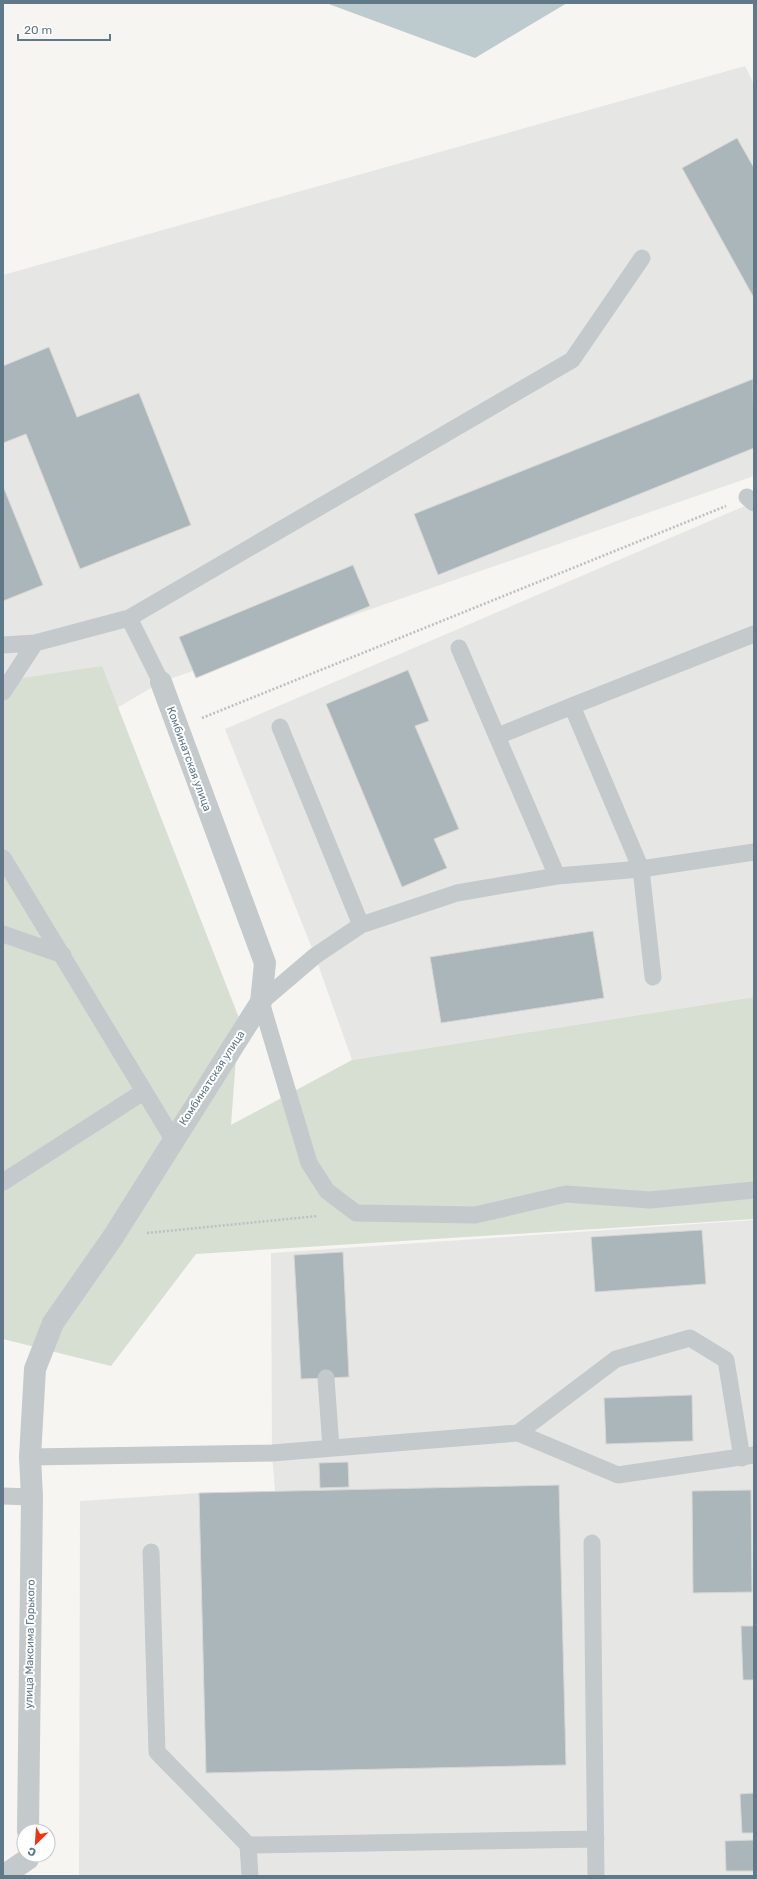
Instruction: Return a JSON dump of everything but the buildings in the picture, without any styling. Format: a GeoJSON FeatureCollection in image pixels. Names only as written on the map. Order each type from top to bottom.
{"type":"FeatureCollection","features":[{"type":"Feature","properties":{"kind":"street","name":"Комбинатская улица"},"geometry":{"type":"LineString","coordinates":[[30,1457],[35,1369],[53,1323],[112,1237],[261,1002],[265,963],[161,682]]}},
{"type":"Feature","properties":{"kind":"street","name":"улица Максима Горького"},"geometry":{"type":"LineString","coordinates":[[28,1823],[32,1497],[30,1457]]}},
{"type":"Feature","properties":{"kind":"street"},"geometry":{"type":"LineString","coordinates":[[3,1876],[27,1863]]}},
{"type":"Feature","properties":{"kind":"lane"},"geometry":{"type":"LineString","coordinates":[[3,645],[35,643],[129,618],[572,360],[642,258]]}},
{"type":"Feature","properties":{"kind":"lane"},"geometry":{"type":"LineString","coordinates":[[129,618],[161,682]]}},
{"type":"Feature","properties":{"kind":"lane"},"geometry":{"type":"LineString","coordinates":[[498,736],[754,634]]}},
{"type":"Feature","properties":{"kind":"lane"},"geometry":{"type":"LineString","coordinates":[[3,692],[35,643]]}},
{"type":"Feature","properties":{"kind":"lane"},"geometry":{"type":"LineString","coordinates":[[459,648],[557,876]]}},
{"type":"Feature","properties":{"kind":"lane"},"geometry":{"type":"LineString","coordinates":[[572,706],[641,869],[654,977]]}},
{"type":"Feature","properties":{"kind":"lane"},"geometry":{"type":"LineString","coordinates":[[280,727],[361,925]]}},
{"type":"Feature","properties":{"kind":"lane"},"geometry":{"type":"LineString","coordinates":[[754,852],[641,869],[557,876],[458,893],[361,925],[315,956],[261,1002],[309,1163],[327,1191],[356,1213],[475,1216],[566,1194],[650,1200],[754,1190]]}},
{"type":"Feature","properties":{"kind":"lane"},"geometry":{"type":"LineString","coordinates":[[3,858],[63,955],[143,1092],[173,1139]]}},
{"type":"Feature","properties":{"kind":"lane"},"geometry":{"type":"LineString","coordinates":[[3,934],[63,955]]}},
{"type":"Feature","properties":{"kind":"lane"},"geometry":{"type":"LineString","coordinates":[[3,1182],[143,1092]]}},
{"type":"Feature","properties":{"kind":"lane"},"geometry":{"type":"LineString","coordinates":[[30,1457],[272,1453],[518,1433],[618,1475],[748,1457],[726,1360],[690,1338],[616,1359],[518,1433]]}},
{"type":"Feature","properties":{"kind":"lane"},"geometry":{"type":"LineString","coordinates":[[326,1378],[331,1448]]}},
{"type":"Feature","properties":{"kind":"lane"},"geometry":{"type":"LineString","coordinates":[[3,1496],[32,1497]]}},
{"type":"Feature","properties":{"kind":"lane"},"geometry":{"type":"LineString","coordinates":[[592,1543],[596,1876]]}},
{"type":"Feature","properties":{"kind":"lane"},"geometry":{"type":"LineString","coordinates":[[151,1552],[158,1752],[248,1845],[250,1876]]}},
{"type":"Feature","properties":{"kind":"lane"},"geometry":{"type":"LineString","coordinates":[[248,1845],[596,1839]]}},
{"type":"Feature","properties":{"kind":"path"},"geometry":{"type":"LineString","coordinates":[[177,728],[750,500]]}},
{"type":"Feature","properties":{"kind":"path"},"geometry":{"type":"LineString","coordinates":[[112,1237],[356,1213]]}},
{"type":"Feature","properties":{"kind":"shaded area"},"geometry":{"type":"Polygon","coordinates":[[[326,3],[567,3],[475,58],[326,3]]]}},
{"type":"Feature","properties":{"kind":"shaded area"},"geometry":{"type":"Polygon","coordinates":[[[745,66],[754,84],[754,476],[161,682],[107,714],[3,1080],[3,275],[745,66]]]}},
{"type":"Feature","properties":{"kind":"shaded area"},"geometry":{"type":"Polygon","coordinates":[[[754,502],[754,997],[352,1060],[315,956],[225,729],[754,502]]]}},
{"type":"Feature","properties":{"kind":"shaded area"},"geometry":{"type":"Polygon","coordinates":[[[102,666],[239,1018],[231,1125],[352,1060],[754,997],[754,1219],[196,1254],[111,1366],[3,1339],[3,681],[102,666]]]}},
{"type":"Feature","properties":{"kind":"shaded area"},"geometry":{"type":"Polygon","coordinates":[[[754,1220],[754,1876],[79,1876],[80,1501],[199,1493],[275,1491],[272,1453],[271,1253],[754,1220]]]}}]}
